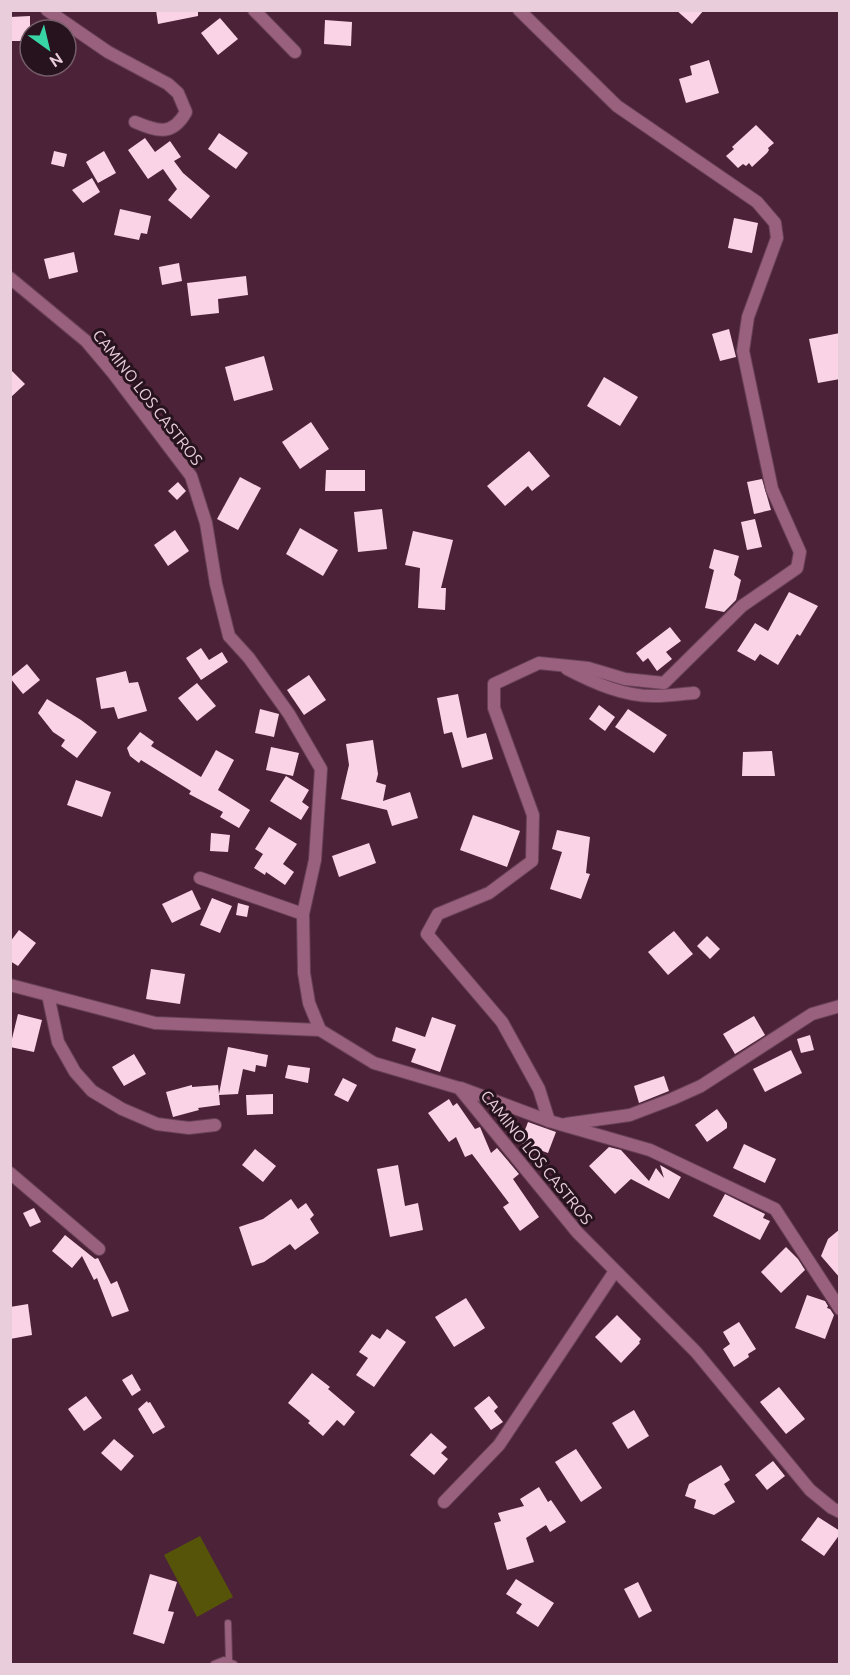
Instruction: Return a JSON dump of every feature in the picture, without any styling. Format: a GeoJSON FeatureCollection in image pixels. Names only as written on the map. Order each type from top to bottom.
{"type":"FeatureCollection","features":[{"type":"Feature","properties":{"kind":"street"},"geometry":{"type":"LineString","coordinates":[[47,10],[108,52],[168,84],[178,93],[186,112],[180,123],[166,130],[153,129],[135,122]]}},
{"type":"Feature","properties":{"kind":"street"},"geometry":{"type":"LineString","coordinates":[[254,10],[295,52]]}},
{"type":"Feature","properties":{"kind":"street"},"geometry":{"type":"LineString","coordinates":[[519,10],[617,106],[757,202],[775,223],[777,238],[748,317],[744,351],[772,489],[800,552],[797,568],[742,606],[664,683],[625,679],[588,668],[539,663],[494,684],[494,708],[533,815],[532,861],[489,893],[438,914],[427,934],[502,1022],[555,1123]]}},
{"type":"Feature","properties":{"kind":"street","name":"CAMINO LOS CASTROS"},"geometry":{"type":"LineString","coordinates":[[10,278],[86,342],[190,476],[206,523],[216,584],[230,636],[249,658],[288,714],[321,769],[315,860],[303,914],[304,973],[309,1003],[320,1030],[374,1063],[459,1088],[577,1232],[696,1352],[810,1490],[840,1512]]}},
{"type":"Feature","properties":{"kind":"street"},"geometry":{"type":"LineString","coordinates":[[558,665],[593,682],[625,692],[654,697],[693,693]]}},
{"type":"Feature","properties":{"kind":"street"},"geometry":{"type":"LineString","coordinates":[[200,878],[303,914]]}},
{"type":"Feature","properties":{"kind":"street"},"geometry":{"type":"LineString","coordinates":[[10,985],[154,1023],[320,1030]]}},
{"type":"Feature","properties":{"kind":"street"},"geometry":{"type":"LineString","coordinates":[[48,995],[58,1042],[75,1072],[92,1091],[122,1109],[157,1124],[189,1128],[215,1125]]}},
{"type":"Feature","properties":{"kind":"street"},"geometry":{"type":"LineString","coordinates":[[555,1123],[630,1115],[672,1099],[701,1086],[813,1014],[840,1006]]}},
{"type":"Feature","properties":{"kind":"street"},"geometry":{"type":"LineString","coordinates":[[459,1088],[555,1123],[651,1150],[775,1209],[840,1309]]}},
{"type":"Feature","properties":{"kind":"street"},"geometry":{"type":"LineString","coordinates":[[10,1173],[99,1249]]}},
{"type":"Feature","properties":{"kind":"street"},"geometry":{"type":"LineString","coordinates":[[444,1502],[499,1445],[615,1271]]}},
{"type":"Feature","properties":{"kind":"lane"},"geometry":{"type":"LineString","coordinates":[[214,1665],[218,1661],[232,1663],[228,1623]]}},
{"type":"Feature","properties":{"kind":"shaded area"},"geometry":{"type":"Polygon","coordinates":[[[200,1536],[233,1597],[197,1617],[164,1555],[200,1536]]]}},
{"type":"Feature","properties":{"kind":"building"},"geometry":{"type":"Polygon","coordinates":[[[156,10],[198,10],[198,16],[158,24],[156,10]]]}},
{"type":"Feature","properties":{"kind":"building"},"geometry":{"type":"Polygon","coordinates":[[[676,10],[704,10],[692,24],[676,10]]]}},
{"type":"Feature","properties":{"kind":"building"},"geometry":{"type":"Polygon","coordinates":[[[30,16],[30,18],[18,18],[18,41],[10,41],[10,17],[30,16]]]}},
{"type":"Feature","properties":{"kind":"building"},"geometry":{"type":"Polygon","coordinates":[[[220,18],[238,39],[218,55],[201,33],[220,18]]]}},
{"type":"Feature","properties":{"kind":"building"},"geometry":{"type":"Polygon","coordinates":[[[325,20],[352,22],[351,46],[324,44],[325,20]]]}},
{"type":"Feature","properties":{"kind":"building"},"geometry":{"type":"Polygon","coordinates":[[[709,60],[719,93],[686,103],[679,79],[692,75],[690,66],[709,60]]]}},
{"type":"Feature","properties":{"kind":"building"},"geometry":{"type":"Polygon","coordinates":[[[756,125],[774,143],[752,167],[749,163],[738,168],[726,156],[734,149],[732,147],[756,125]]]}},
{"type":"Feature","properties":{"kind":"building"},"geometry":{"type":"Polygon","coordinates":[[[219,133],[248,153],[236,169],[208,149],[219,133]]]}},
{"type":"Feature","properties":{"kind":"building"},"geometry":{"type":"Polygon","coordinates":[[[145,138],[155,152],[170,141],[181,157],[174,161],[183,173],[210,196],[191,219],[168,200],[177,189],[163,169],[148,179],[128,150],[145,138]]]}},
{"type":"Feature","properties":{"kind":"building"},"geometry":{"type":"Polygon","coordinates":[[[54,151],[67,154],[64,167],[51,164],[54,151]]]}},
{"type":"Feature","properties":{"kind":"building"},"geometry":{"type":"Polygon","coordinates":[[[104,151],[116,173],[98,183],[86,162],[104,151]]]}},
{"type":"Feature","properties":{"kind":"building"},"geometry":{"type":"Polygon","coordinates":[[[92,178],[100,192],[83,203],[72,190],[92,178]]]}},
{"type":"Feature","properties":{"kind":"building"},"geometry":{"type":"Polygon","coordinates":[[[120,209],[151,216],[147,234],[141,233],[139,240],[114,235],[120,209]]]}},
{"type":"Feature","properties":{"kind":"building"},"geometry":{"type":"Polygon","coordinates":[[[734,218],[758,223],[752,253],[728,248],[734,218]]]}},
{"type":"Feature","properties":{"kind":"building"},"geometry":{"type":"Polygon","coordinates":[[[74,252],[78,272],[49,279],[44,259],[74,252]]]}},
{"type":"Feature","properties":{"kind":"building"},"geometry":{"type":"Polygon","coordinates":[[[179,263],[182,281],[162,285],[159,267],[179,263]]]}},
{"type":"Feature","properties":{"kind":"building"},"geometry":{"type":"Polygon","coordinates":[[[246,276],[248,295],[218,299],[219,313],[191,316],[187,283],[246,276]]]}},
{"type":"Feature","properties":{"kind":"building"},"geometry":{"type":"Polygon","coordinates":[[[729,329],[736,357],[720,361],[712,334],[729,329]]]}},
{"type":"Feature","properties":{"kind":"building"},"geometry":{"type":"Polygon","coordinates":[[[840,333],[840,379],[818,383],[809,339],[840,333]]]}},
{"type":"Feature","properties":{"kind":"building"},"geometry":{"type":"Polygon","coordinates":[[[264,356],[273,390],[234,401],[225,367],[264,356]]]}},
{"type":"Feature","properties":{"kind":"building"},"geometry":{"type":"Polygon","coordinates":[[[10,369],[25,384],[10,398],[10,369]]]}},
{"type":"Feature","properties":{"kind":"building"},"geometry":{"type":"Polygon","coordinates":[[[604,377],[638,397],[620,426],[587,406],[604,377]]]}},
{"type":"Feature","properties":{"kind":"building"},"geometry":{"type":"Polygon","coordinates":[[[311,422],[329,449],[300,469],[282,442],[311,422]]]}},
{"type":"Feature","properties":{"kind":"building"},"geometry":{"type":"Polygon","coordinates":[[[529,451],[550,476],[532,491],[528,486],[505,506],[487,486],[529,451]]]}},
{"type":"Feature","properties":{"kind":"building"},"geometry":{"type":"Polygon","coordinates":[[[326,470],[365,470],[365,491],[325,491],[326,470]]]}},
{"type":"Feature","properties":{"kind":"building"},"geometry":{"type":"Polygon","coordinates":[[[240,477],[261,488],[238,530],[217,519],[240,477]]]}},
{"type":"Feature","properties":{"kind":"building"},"geometry":{"type":"Polygon","coordinates":[[[762,479],[771,510],[754,514],[747,482],[762,479]]]}},
{"type":"Feature","properties":{"kind":"building"},"geometry":{"type":"Polygon","coordinates":[[[178,482],[186,491],[177,500],[168,491],[178,482]]]}},
{"type":"Feature","properties":{"kind":"building"},"geometry":{"type":"Polygon","coordinates":[[[382,509],[387,549],[358,552],[354,512],[382,509]]]}},
{"type":"Feature","properties":{"kind":"building"},"geometry":{"type":"Polygon","coordinates":[[[755,519],[762,547],[747,550],[741,522],[755,519]]]}},
{"type":"Feature","properties":{"kind":"building"},"geometry":{"type":"Polygon","coordinates":[[[300,528],[338,550],[323,576],[286,554],[300,528]]]}},
{"type":"Feature","properties":{"kind":"building"},"geometry":{"type":"Polygon","coordinates":[[[175,530],[189,551],[168,566],[154,545],[175,530]]]}},
{"type":"Feature","properties":{"kind":"building"},"geometry":{"type":"Polygon","coordinates":[[[413,531],[453,540],[441,588],[446,588],[445,610],[418,608],[420,568],[405,565],[413,531]]]}},
{"type":"Feature","properties":{"kind":"building"},"geometry":{"type":"Polygon","coordinates":[[[714,549],[739,556],[734,575],[741,580],[736,600],[724,612],[705,608],[714,570],[709,568],[714,549]]]}},
{"type":"Feature","properties":{"kind":"building"},"geometry":{"type":"Polygon","coordinates":[[[789,592],[818,606],[800,636],[797,634],[778,665],[760,654],[755,661],[737,651],[755,623],[768,631],[789,592]]]}},
{"type":"Feature","properties":{"kind":"building"},"geometry":{"type":"Polygon","coordinates":[[[670,627],[681,641],[666,652],[672,659],[657,671],[648,658],[643,662],[636,653],[670,627]]]}},
{"type":"Feature","properties":{"kind":"building"},"geometry":{"type":"Polygon","coordinates":[[[201,648],[209,660],[222,652],[228,662],[201,680],[186,658],[201,648]]]}},
{"type":"Feature","properties":{"kind":"building"},"geometry":{"type":"Polygon","coordinates":[[[27,664],[40,680],[23,694],[10,678],[27,664]]]}},
{"type":"Feature","properties":{"kind":"building"},"geometry":{"type":"Polygon","coordinates":[[[126,671],[129,683],[138,682],[147,711],[118,719],[114,707],[101,709],[96,678],[126,671]]]}},
{"type":"Feature","properties":{"kind":"building"},"geometry":{"type":"Polygon","coordinates":[[[309,675],[326,700],[304,715],[287,690],[309,675]]]}},
{"type":"Feature","properties":{"kind":"building"},"geometry":{"type":"Polygon","coordinates":[[[197,683],[216,706],[197,721],[178,698],[197,683]]]}},
{"type":"Feature","properties":{"kind":"building"},"geometry":{"type":"Polygon","coordinates":[[[458,694],[467,738],[486,733],[493,759],[462,768],[452,732],[444,734],[437,698],[458,694]]]}},
{"type":"Feature","properties":{"kind":"building"},"geometry":{"type":"Polygon","coordinates":[[[47,699],[97,732],[77,758],[61,746],[65,740],[53,732],[38,713],[47,699]]]}},
{"type":"Feature","properties":{"kind":"building"},"geometry":{"type":"Polygon","coordinates":[[[599,705],[615,717],[605,731],[589,719],[599,705]]]}},
{"type":"Feature","properties":{"kind":"building"},"geometry":{"type":"Polygon","coordinates":[[[260,709],[279,714],[274,737],[255,733],[260,709]]]}},
{"type":"Feature","properties":{"kind":"building"},"geometry":{"type":"Polygon","coordinates":[[[628,709],[667,735],[654,753],[615,727],[628,709]]]}},
{"type":"Feature","properties":{"kind":"building"},"geometry":{"type":"Polygon","coordinates":[[[140,732],[154,742],[151,746],[201,777],[216,750],[234,760],[218,790],[250,810],[239,828],[220,817],[223,812],[189,794],[191,791],[141,760],[139,763],[130,756],[127,748],[140,732]]]}},
{"type":"Feature","properties":{"kind":"building"},"geometry":{"type":"Polygon","coordinates":[[[373,740],[378,774],[376,782],[386,785],[383,801],[410,792],[418,818],[392,826],[387,810],[341,799],[349,765],[346,744],[373,740]]]}},
{"type":"Feature","properties":{"kind":"building"},"geometry":{"type":"Polygon","coordinates":[[[271,747],[299,753],[293,776],[266,770],[271,747]]]}},
{"type":"Feature","properties":{"kind":"building"},"geometry":{"type":"Polygon","coordinates":[[[772,751],[775,776],[742,776],[743,752],[772,751]]]}},
{"type":"Feature","properties":{"kind":"building"},"geometry":{"type":"Polygon","coordinates":[[[286,776],[309,790],[302,802],[309,807],[301,820],[270,801],[286,776]]]}},
{"type":"Feature","properties":{"kind":"building"},"geometry":{"type":"Polygon","coordinates":[[[76,780],[111,792],[102,817],[67,805],[76,780]]]}},
{"type":"Feature","properties":{"kind":"building"},"geometry":{"type":"Polygon","coordinates":[[[473,815],[520,831],[507,867],[460,850],[473,815]]]}},
{"type":"Feature","properties":{"kind":"building"},"geometry":{"type":"Polygon","coordinates":[[[269,827],[297,844],[283,864],[294,872],[285,885],[266,872],[265,875],[254,868],[263,854],[255,849],[269,827]]]}},
{"type":"Feature","properties":{"kind":"building"},"geometry":{"type":"Polygon","coordinates":[[[557,830],[590,837],[586,873],[590,874],[581,899],[550,889],[562,852],[552,849],[557,830]]]}},
{"type":"Feature","properties":{"kind":"building"},"geometry":{"type":"Polygon","coordinates":[[[211,833],[230,835],[228,852],[210,851],[211,833]]]}},
{"type":"Feature","properties":{"kind":"building"},"geometry":{"type":"Polygon","coordinates":[[[369,843],[376,863],[339,877],[332,856],[369,843]]]}},
{"type":"Feature","properties":{"kind":"building"},"geometry":{"type":"Polygon","coordinates":[[[192,890],[201,909],[172,923],[162,904],[192,890]]]}},
{"type":"Feature","properties":{"kind":"building"},"geometry":{"type":"Polygon","coordinates":[[[212,898],[232,906],[220,933],[200,925],[212,898]]]}},
{"type":"Feature","properties":{"kind":"building"},"geometry":{"type":"Polygon","coordinates":[[[238,903],[249,906],[247,917],[236,915],[238,903]]]}},
{"type":"Feature","properties":{"kind":"building"},"geometry":{"type":"Polygon","coordinates":[[[19,930],[36,943],[18,966],[10,961],[10,942],[19,930]]]}},
{"type":"Feature","properties":{"kind":"building"},"geometry":{"type":"Polygon","coordinates":[[[674,931],[693,954],[668,975],[648,952],[674,931]]]}},
{"type":"Feature","properties":{"kind":"building"},"geometry":{"type":"Polygon","coordinates":[[[707,936],[720,949],[710,959],[697,946],[707,936]]]}},
{"type":"Feature","properties":{"kind":"building"},"geometry":{"type":"Polygon","coordinates":[[[151,969],[185,974],[180,1004],[146,999],[151,969]]]}},
{"type":"Feature","properties":{"kind":"building"},"geometry":{"type":"Polygon","coordinates":[[[18,1014],[42,1020],[34,1052],[10,1047],[18,1014]]]}},
{"type":"Feature","properties":{"kind":"building"},"geometry":{"type":"Polygon","coordinates":[[[754,1016],[765,1035],[735,1054],[723,1034],[754,1016]]]}},
{"type":"Feature","properties":{"kind":"building"},"geometry":{"type":"Polygon","coordinates":[[[432,1017],[456,1025],[440,1072],[411,1062],[416,1049],[392,1041],[396,1027],[425,1037],[432,1017]]]}},
{"type":"Feature","properties":{"kind":"building"},"geometry":{"type":"Polygon","coordinates":[[[810,1035],[814,1050],[801,1053],[797,1039],[810,1035]]]}},
{"type":"Feature","properties":{"kind":"building"},"geometry":{"type":"Polygon","coordinates":[[[228,1047],[268,1055],[266,1067],[256,1065],[255,1072],[243,1069],[238,1094],[219,1095],[220,1105],[198,1108],[199,1110],[173,1117],[166,1092],[192,1085],[192,1087],[218,1085],[219,1094],[228,1047]]]}},
{"type":"Feature","properties":{"kind":"building"},"geometry":{"type":"Polygon","coordinates":[[[791,1050],[802,1073],[765,1092],[753,1069],[791,1050]]]}},
{"type":"Feature","properties":{"kind":"building"},"geometry":{"type":"Polygon","coordinates":[[[134,1054],[146,1074],[124,1086],[112,1067],[134,1054]]]}},
{"type":"Feature","properties":{"kind":"building"},"geometry":{"type":"Polygon","coordinates":[[[288,1065],[310,1068],[308,1083],[285,1078],[288,1065]]]}},
{"type":"Feature","properties":{"kind":"building"},"geometry":{"type":"Polygon","coordinates":[[[664,1076],[669,1091],[639,1103],[634,1086],[664,1076]]]}},
{"type":"Feature","properties":{"kind":"building"},"geometry":{"type":"Polygon","coordinates":[[[343,1078],[357,1085],[348,1102],[334,1095],[343,1078]]]}},
{"type":"Feature","properties":{"kind":"building"},"geometry":{"type":"Polygon","coordinates":[[[273,1094],[273,1114],[247,1115],[246,1095],[273,1094]]]}},
{"type":"Feature","properties":{"kind":"building"},"geometry":{"type":"Polygon","coordinates":[[[449,1099],[453,1106],[457,1103],[475,1129],[480,1127],[491,1153],[497,1148],[519,1174],[513,1179],[539,1217],[520,1231],[503,1207],[509,1203],[472,1154],[465,1157],[456,1137],[449,1142],[428,1113],[449,1099]]]}},
{"type":"Feature","properties":{"kind":"building"},"geometry":{"type":"Polygon","coordinates":[[[717,1109],[727,1123],[727,1128],[707,1142],[695,1125],[717,1109]]]}},
{"type":"Feature","properties":{"kind":"building"},"geometry":{"type":"Polygon","coordinates":[[[528,1122],[556,1132],[548,1153],[520,1143],[528,1122]]]}},
{"type":"Feature","properties":{"kind":"building"},"geometry":{"type":"Polygon","coordinates":[[[744,1144],[776,1159],[765,1183],[733,1168],[744,1144]]]}},
{"type":"Feature","properties":{"kind":"building"},"geometry":{"type":"Polygon","coordinates":[[[609,1147],[621,1150],[649,1181],[656,1168],[664,1178],[660,1165],[681,1177],[669,1199],[631,1179],[615,1194],[589,1166],[609,1147]]]}},
{"type":"Feature","properties":{"kind":"building"},"geometry":{"type":"Polygon","coordinates":[[[255,1149],[276,1166],[263,1182],[242,1165],[255,1149]]]}},
{"type":"Feature","properties":{"kind":"building"},"geometry":{"type":"Polygon","coordinates":[[[398,1165],[405,1206],[418,1203],[423,1230],[390,1237],[377,1169],[398,1165]]]}},
{"type":"Feature","properties":{"kind":"building"},"geometry":{"type":"Polygon","coordinates":[[[725,1194],[765,1214],[763,1218],[770,1221],[760,1240],[713,1216],[725,1194]]]}},
{"type":"Feature","properties":{"kind":"building"},"geometry":{"type":"Polygon","coordinates":[[[291,1199],[298,1209],[306,1203],[314,1215],[310,1219],[319,1233],[295,1250],[290,1244],[264,1262],[252,1266],[239,1227],[263,1219],[291,1199]]]}},
{"type":"Feature","properties":{"kind":"building"},"geometry":{"type":"Polygon","coordinates":[[[34,1208],[41,1222],[30,1227],[23,1213],[34,1208]]]}},
{"type":"Feature","properties":{"kind":"building"},"geometry":{"type":"Polygon","coordinates":[[[840,1229],[840,1278],[821,1256],[828,1239],[840,1229]]]}},
{"type":"Feature","properties":{"kind":"building"},"geometry":{"type":"Polygon","coordinates":[[[65,1235],[95,1259],[98,1258],[111,1284],[117,1281],[129,1311],[112,1317],[97,1278],[94,1280],[82,1256],[72,1268],[52,1251],[65,1235]]]}},
{"type":"Feature","properties":{"kind":"building"},"geometry":{"type":"Polygon","coordinates":[[[786,1247],[805,1270],[781,1293],[761,1272],[786,1247]]]}},
{"type":"Feature","properties":{"kind":"building"},"geometry":{"type":"Polygon","coordinates":[[[807,1295],[825,1301],[827,1308],[834,1315],[825,1339],[795,1328],[807,1295]]]}},
{"type":"Feature","properties":{"kind":"building"},"geometry":{"type":"Polygon","coordinates":[[[466,1298],[485,1328],[454,1347],[435,1317],[466,1298]]]}},
{"type":"Feature","properties":{"kind":"building"},"geometry":{"type":"Polygon","coordinates":[[[28,1304],[32,1335],[10,1339],[10,1307],[28,1304]]]}},
{"type":"Feature","properties":{"kind":"building"},"geometry":{"type":"Polygon","coordinates":[[[617,1315],[641,1339],[621,1363],[595,1337],[617,1315]]]}},
{"type":"Feature","properties":{"kind":"building"},"geometry":{"type":"Polygon","coordinates":[[[739,1322],[756,1349],[734,1367],[723,1349],[730,1344],[723,1332],[739,1322]]]}},
{"type":"Feature","properties":{"kind":"building"},"geometry":{"type":"Polygon","coordinates":[[[387,1329],[406,1342],[374,1387],[356,1375],[368,1358],[359,1352],[372,1334],[380,1339],[387,1329]]]}},
{"type":"Feature","properties":{"kind":"building"},"geometry":{"type":"Polygon","coordinates":[[[312,1373],[355,1412],[344,1426],[337,1420],[323,1436],[308,1423],[310,1421],[288,1403],[312,1373]]]}},
{"type":"Feature","properties":{"kind":"building"},"geometry":{"type":"Polygon","coordinates":[[[132,1374],[141,1390],[132,1396],[122,1380],[132,1374]]]}},
{"type":"Feature","properties":{"kind":"building"},"geometry":{"type":"Polygon","coordinates":[[[779,1387],[805,1419],[786,1434],[760,1402],[779,1387]]]}},
{"type":"Feature","properties":{"kind":"building"},"geometry":{"type":"Polygon","coordinates":[[[86,1396],[102,1418],[84,1431],[68,1409],[86,1396]]]}},
{"type":"Feature","properties":{"kind":"building"},"geometry":{"type":"Polygon","coordinates":[[[489,1396],[498,1407],[494,1411],[503,1422],[491,1430],[474,1408],[489,1396]]]}},
{"type":"Feature","properties":{"kind":"building"},"geometry":{"type":"Polygon","coordinates":[[[147,1401],[150,1402],[165,1427],[153,1434],[138,1409],[147,1401]]]}},
{"type":"Feature","properties":{"kind":"building"},"geometry":{"type":"Polygon","coordinates":[[[634,1410],[649,1436],[628,1449],[612,1423],[634,1410]]]}},
{"type":"Feature","properties":{"kind":"building"},"geometry":{"type":"Polygon","coordinates":[[[431,1433],[447,1447],[441,1453],[448,1459],[434,1475],[410,1455],[431,1433]]]}},
{"type":"Feature","properties":{"kind":"building"},"geometry":{"type":"Polygon","coordinates":[[[114,1439],[134,1456],[121,1471],[101,1453],[114,1439]]]}},
{"type":"Feature","properties":{"kind":"building"},"geometry":{"type":"Polygon","coordinates":[[[576,1449],[602,1488],[581,1502],[555,1462],[576,1449]]]}},
{"type":"Feature","properties":{"kind":"building"},"geometry":{"type":"Polygon","coordinates":[[[773,1461],[785,1476],[767,1490],[755,1475],[773,1461]]]}},
{"type":"Feature","properties":{"kind":"building"},"geometry":{"type":"Polygon","coordinates":[[[721,1465],[730,1480],[724,1484],[735,1502],[714,1515],[694,1508],[696,1500],[685,1496],[689,1484],[721,1465]]]}},
{"type":"Feature","properties":{"kind":"building"},"geometry":{"type":"Polygon","coordinates":[[[539,1487],[548,1502],[551,1500],[566,1522],[550,1532],[546,1525],[526,1538],[534,1562],[507,1570],[494,1523],[501,1521],[498,1513],[524,1506],[520,1499],[539,1487]]]}},
{"type":"Feature","properties":{"kind":"building"},"geometry":{"type":"Polygon","coordinates":[[[818,1517],[840,1531],[824,1556],[801,1540],[818,1517]]]}},
{"type":"Feature","properties":{"kind":"building"},"geometry":{"type":"Polygon","coordinates":[[[150,1574],[177,1582],[168,1611],[174,1612],[164,1644],[133,1634],[150,1574]]]}},
{"type":"Feature","properties":{"kind":"building"},"geometry":{"type":"Polygon","coordinates":[[[516,1579],[554,1603],[538,1627],[516,1613],[522,1604],[506,1594],[516,1579]]]}},
{"type":"Feature","properties":{"kind":"building"},"geometry":{"type":"Polygon","coordinates":[[[638,1582],[652,1611],[639,1618],[624,1589],[638,1582]]]}}]}
